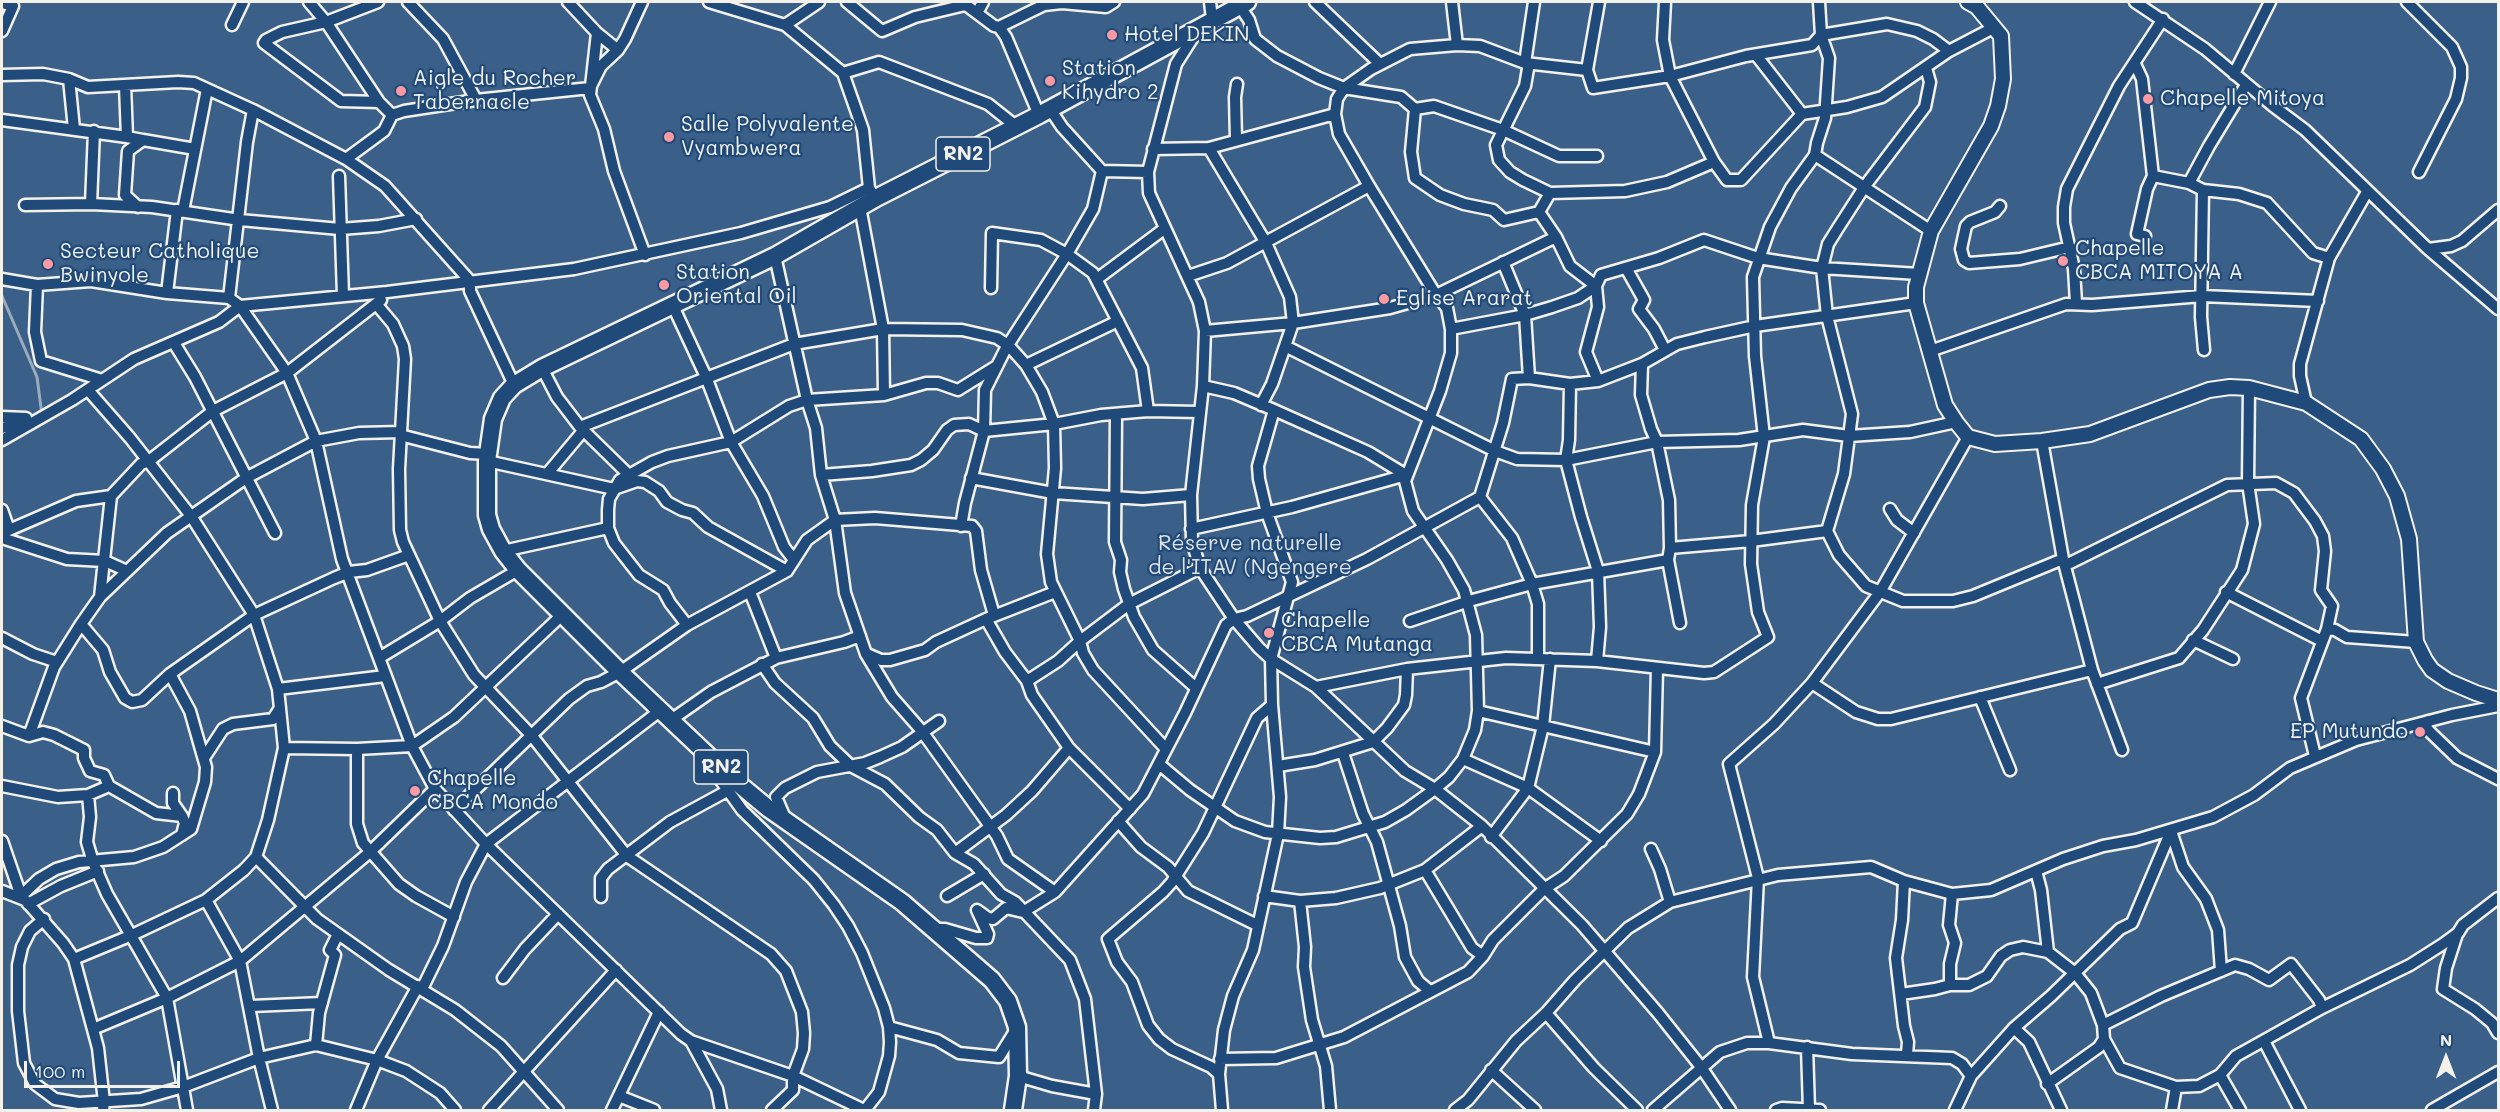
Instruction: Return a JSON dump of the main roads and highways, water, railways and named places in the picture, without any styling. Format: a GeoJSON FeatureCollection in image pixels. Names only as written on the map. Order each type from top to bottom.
{"type":"FeatureCollection","features":[{"type":"Feature","properties":{"kind":"highway","name":"RN2"},"geometry":{"type":"LineString","coordinates":[[1013,1110],[1018,1076],[1017,1027],[1008,1001],[992,980],[879,884],[788,823],[734,780],[620,672],[518,570],[503,551],[491,529],[487,515],[487,457],[493,419],[502,398],[514,385],[542,368],[775,256],[860,207],[873,193],[1017,127],[1243,3]]}},
{"type":"Feature","properties":{"kind":"main road"},"geometry":{"type":"LineString","coordinates":[[1968,2],[1977,7],[2001,36],[2003,79],[1998,106],[1991,126],[1931,231],[1919,274],[1916,303],[1945,405],[1956,422],[1968,437],[1995,444],[2042,441],[2090,434],[2209,390],[2230,387],[2249,388],[2306,403],[2361,439],[2383,469],[2401,505],[2409,539],[2416,642],[2432,670],[2467,689],[2499,700]]}},
{"type":"Feature","properties":{"kind":"waterway"},"geometry":{"type":"LineString","coordinates":[[2,296],[37,377],[43,423]]}},
{"type":"Feature","properties":{"kind":"place","name":"Hotel DEKIN"},"geometry":{"type":"Point","coordinates":[1112,35]}},
{"type":"Feature","properties":{"kind":"place","name":"Station Kihydro 2"},"geometry":{"type":"Point","coordinates":[1050,81]}},
{"type":"Feature","properties":{"kind":"place","name":"Aigle du Rocher Tabernacle"},"geometry":{"type":"Point","coordinates":[401,91]}},
{"type":"Feature","properties":{"kind":"place","name":"Chapelle Mitoya"},"geometry":{"type":"Point","coordinates":[2148,99]}},
{"type":"Feature","properties":{"kind":"place","name":"Salle Polyvalente Vyambwera"},"geometry":{"type":"Point","coordinates":[669,137]}},
{"type":"Feature","properties":{"kind":"place","name":"Chapelle CBCA MITOYA A"},"geometry":{"type":"Point","coordinates":[2063,261]}},
{"type":"Feature","properties":{"kind":"place","name":"Secteur Catholique Bwinyole"},"geometry":{"type":"Point","coordinates":[48,264]}},
{"type":"Feature","properties":{"kind":"place","name":"Station Oriental Oil"},"geometry":{"type":"Point","coordinates":[664,285]}},
{"type":"Feature","properties":{"kind":"place","name":"Eglise Ararat"},"geometry":{"type":"Point","coordinates":[1384,299]}},
{"type":"Feature","properties":{"kind":"place","name":"Chapelle CBCA Mutanga"},"geometry":{"type":"Point","coordinates":[1269,633]}},
{"type":"Feature","properties":{"kind":"place","name":"EP Mutundo"},"geometry":{"type":"Point","coordinates":[2420,732]}},
{"type":"Feature","properties":{"kind":"place","name":"Chapelle CBCA Mondo"},"geometry":{"type":"Point","coordinates":[415,791]}},
{"type":"Feature","properties":{"kind":"park label","name":"Réserve naturelle de l'ITAV (Ngengere"},"geometry":{"type":"Point","coordinates":[1250,556]}}]}
